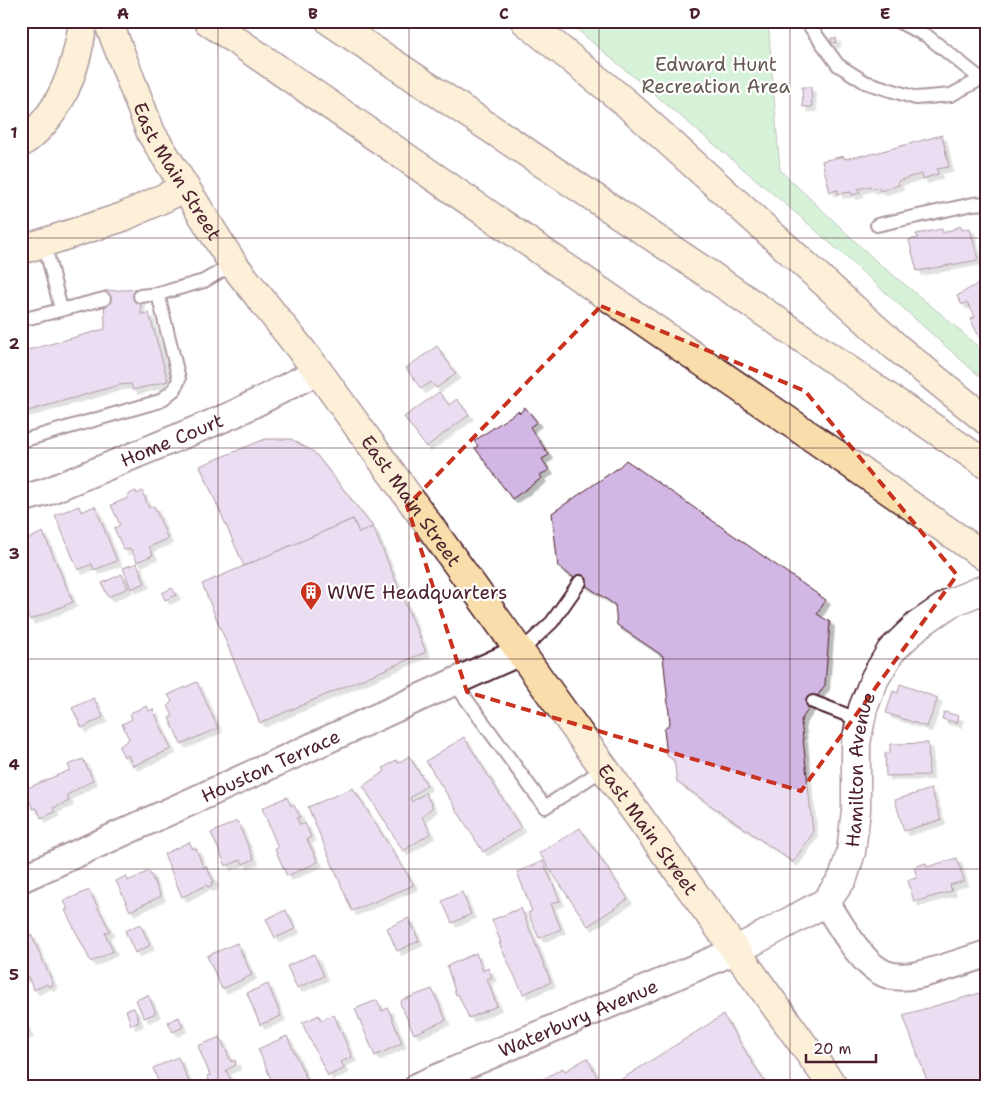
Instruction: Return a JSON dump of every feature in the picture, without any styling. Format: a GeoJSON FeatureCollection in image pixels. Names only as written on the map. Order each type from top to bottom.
{"type":"FeatureCollection","features":[{"type":"Feature","properties":{"kind":"main road"},"geometry":{"type":"LineString","coordinates":[[21,144],[42,126],[63,94],[76,59],[83,21]]}},
{"type":"Feature","properties":{"kind":"main road","name":"East Main Street"},"geometry":{"type":"LineString","coordinates":[[108,21],[151,134],[234,264],[318,371],[737,950],[833,1086]]}},
{"type":"Feature","properties":{"kind":"main road"},"geometry":{"type":"LineString","coordinates":[[192,21],[382,141]]}},
{"type":"Feature","properties":{"kind":"main road"},"geometry":{"type":"LineString","coordinates":[[208,21],[987,558]]}},
{"type":"Feature","properties":{"kind":"main road"},"geometry":{"type":"LineString","coordinates":[[330,21],[702,270],[987,465]]}},
{"type":"Feature","properties":{"kind":"main road"},"geometry":{"type":"LineString","coordinates":[[525,21],[640,115],[896,347],[987,421]]}},
{"type":"Feature","properties":{"kind":"main road"},"geometry":{"type":"LineString","coordinates":[[33,246],[123,217],[185,188]]}},
{"type":"Feature","properties":{"kind":"street","name":"Home Court"},"geometry":{"type":"LineString","coordinates":[[21,499],[46,492],[234,414],[318,371]]}},
{"type":"Feature","properties":{"kind":"street","name":"Hamilton Avenue"},"geometry":{"type":"LineString","coordinates":[[737,950],[826,902],[843,878],[851,852],[856,810],[856,743],[860,720],[875,678],[891,651],[918,625],[950,604],[987,588]]}},
{"type":"Feature","properties":{"kind":"street","name":"Houston Terrace"},"geometry":{"type":"LineString","coordinates":[[21,879],[520,652]]}},
{"type":"Feature","properties":{"kind":"street"},"geometry":{"type":"LineString","coordinates":[[826,902],[856,951],[876,972],[887,976],[907,977],[987,954]]}},
{"type":"Feature","properties":{"kind":"street","name":"Waterbury Avenue"},"geometry":{"type":"LineString","coordinates":[[418,1086],[737,950]]}},
{"type":"Feature","properties":{"kind":"lane"},"geometry":{"type":"LineString","coordinates":[[806,21],[838,65],[865,82],[916,98],[950,95],[984,78],[927,36],[897,21]]}},
{"type":"Feature","properties":{"kind":"lane"},"geometry":{"type":"LineString","coordinates":[[877,225],[973,204],[987,203]]}},
{"type":"Feature","properties":{"kind":"lane"},"geometry":{"type":"LineString","coordinates":[[33,246],[61,309]]}},
{"type":"Feature","properties":{"kind":"lane"},"geometry":{"type":"LineString","coordinates":[[140,296],[158,294],[204,281],[234,264]]}},
{"type":"Feature","properties":{"kind":"lane"},"geometry":{"type":"LineString","coordinates":[[21,441],[134,410],[160,401],[175,389],[178,379],[158,294]]}},
{"type":"Feature","properties":{"kind":"lane"},"geometry":{"type":"LineString","coordinates":[[21,320],[104,299]]}},
{"type":"Feature","properties":{"kind":"lane"},"geometry":{"type":"LineString","coordinates":[[520,652],[552,622],[580,582]]}},
{"type":"Feature","properties":{"kind":"lane"},"geometry":{"type":"LineString","coordinates":[[453,681],[545,807],[605,768]]}},
{"type":"Feature","properties":{"kind":"lane"},"geometry":{"type":"LineString","coordinates":[[813,702],[860,720]]}},
{"type":"Feature","properties":{"kind":"highlighted area"},"geometry":{"type":"Polygon","coordinates":[[[601,306],[805,391],[957,575],[801,791],[467,692],[407,506],[601,306]]]}},
{"type":"Feature","properties":{"kind":"green space","name":"Edward Hunt Recreation Area"},"geometry":{"type":"Polygon","coordinates":[[[567,21],[768,21],[780,170],[876,261],[947,319],[987,355],[987,383],[803,219],[567,21]]]}},
{"type":"Feature","properties":{"kind":"building"},"geometry":{"type":"Polygon","coordinates":[[[831,38],[836,38],[836,43],[831,43],[831,38]]]}},
{"type":"Feature","properties":{"kind":"building"},"geometry":{"type":"Polygon","coordinates":[[[802,87],[811,87],[812,107],[803,107],[802,87]]]}},
{"type":"Feature","properties":{"kind":"building"},"geometry":{"type":"Polygon","coordinates":[[[942,135],[949,167],[937,169],[938,174],[923,179],[922,174],[910,177],[898,181],[899,185],[880,191],[879,187],[871,189],[870,186],[858,189],[860,193],[852,195],[851,192],[838,194],[838,190],[830,192],[822,161],[844,156],[844,159],[864,156],[942,135]]]}},
{"type":"Feature","properties":{"kind":"building"},"geometry":{"type":"Polygon","coordinates":[[[961,226],[962,230],[970,228],[978,260],[917,271],[909,240],[918,238],[916,234],[942,229],[943,233],[961,226]]]}},
{"type":"Feature","properties":{"kind":"building"},"geometry":{"type":"Polygon","coordinates":[[[987,278],[987,342],[983,344],[970,319],[975,317],[967,302],[962,305],[957,296],[987,278]]]}},
{"type":"Feature","properties":{"kind":"building"},"geometry":{"type":"Polygon","coordinates":[[[140,289],[141,314],[149,313],[168,381],[133,390],[131,384],[119,385],[21,413],[21,352],[105,329],[104,291],[140,289]]]}},
{"type":"Feature","properties":{"kind":"building"},"geometry":{"type":"Polygon","coordinates":[[[437,346],[456,374],[436,388],[431,382],[421,389],[406,368],[437,346]]]}},
{"type":"Feature","properties":{"kind":"building"},"geometry":{"type":"Polygon","coordinates":[[[439,392],[449,405],[457,399],[469,415],[426,447],[404,417],[439,392]]]}},
{"type":"Feature","properties":{"kind":"building"},"geometry":{"type":"Polygon","coordinates":[[[525,407],[537,422],[530,427],[549,455],[542,459],[549,470],[540,475],[542,478],[512,499],[475,448],[478,446],[474,441],[518,411],[520,413],[525,407]]]}},
{"type":"Feature","properties":{"kind":"building"},"geometry":{"type":"Polygon","coordinates":[[[265,439],[291,439],[314,452],[373,527],[359,533],[353,519],[244,566],[200,466],[265,439]]]}},
{"type":"Feature","properties":{"kind":"building"},"geometry":{"type":"Polygon","coordinates":[[[626,460],[826,600],[817,614],[830,622],[825,685],[801,720],[813,833],[793,862],[677,782],[674,760],[667,756],[664,730],[670,723],[663,656],[617,625],[615,605],[558,567],[552,513],[618,468],[626,460]]]}},
{"type":"Feature","properties":{"kind":"building"},"geometry":{"type":"Polygon","coordinates":[[[136,491],[137,494],[142,491],[149,508],[154,506],[168,539],[149,547],[153,555],[137,562],[131,549],[124,550],[114,528],[120,525],[111,505],[128,498],[127,495],[136,491]]]}},
{"type":"Feature","properties":{"kind":"building"},"geometry":{"type":"Polygon","coordinates":[[[79,506],[81,512],[95,506],[117,561],[94,570],[92,564],[78,570],[55,515],[79,506]]]}},
{"type":"Feature","properties":{"kind":"building","name":"WWE Headquarters"},"geometry":{"type":"Polygon","coordinates":[[[353,519],[359,533],[373,527],[426,652],[260,723],[202,584],[353,519]]]}},
{"type":"Feature","properties":{"kind":"building"},"geometry":{"type":"Polygon","coordinates":[[[43,532],[73,602],[30,620],[21,599],[21,542],[43,532]]]}},
{"type":"Feature","properties":{"kind":"building"},"geometry":{"type":"Polygon","coordinates":[[[137,563],[145,583],[131,589],[123,568],[137,563]]]}},
{"type":"Feature","properties":{"kind":"building"},"geometry":{"type":"Polygon","coordinates":[[[122,574],[128,588],[108,597],[102,583],[122,574]]]}},
{"type":"Feature","properties":{"kind":"building"},"geometry":{"type":"Polygon","coordinates":[[[172,588],[176,595],[165,600],[162,593],[172,588]]]}},
{"type":"Feature","properties":{"kind":"building"},"geometry":{"type":"Polygon","coordinates":[[[197,682],[218,728],[181,744],[169,718],[173,716],[168,706],[172,701],[168,695],[197,682]]]}},
{"type":"Feature","properties":{"kind":"building"},"geometry":{"type":"Polygon","coordinates":[[[900,684],[938,698],[927,727],[886,713],[893,691],[898,693],[900,684]]]}},
{"type":"Feature","properties":{"kind":"building"},"geometry":{"type":"Polygon","coordinates":[[[94,698],[103,717],[82,728],[72,708],[94,698]]]}},
{"type":"Feature","properties":{"kind":"building"},"geometry":{"type":"Polygon","coordinates":[[[147,706],[149,711],[153,709],[171,749],[133,766],[128,755],[124,757],[119,747],[129,739],[122,724],[132,719],[130,713],[147,706]]]}},
{"type":"Feature","properties":{"kind":"building"},"geometry":{"type":"Polygon","coordinates":[[[944,712],[959,716],[957,723],[942,719],[944,712]]]}},
{"type":"Feature","properties":{"kind":"building"},"geometry":{"type":"Polygon","coordinates":[[[464,737],[521,828],[483,852],[426,761],[464,737]]]}},
{"type":"Feature","properties":{"kind":"building"},"geometry":{"type":"Polygon","coordinates":[[[928,743],[929,775],[886,776],[885,753],[890,753],[890,744],[928,743]]]}},
{"type":"Feature","properties":{"kind":"building"},"geometry":{"type":"Polygon","coordinates":[[[409,756],[427,785],[410,798],[412,802],[425,793],[433,807],[422,817],[431,833],[403,851],[363,786],[385,771],[383,768],[396,760],[398,763],[409,756]]]}},
{"type":"Feature","properties":{"kind":"building"},"geometry":{"type":"Polygon","coordinates":[[[83,759],[93,780],[67,795],[69,801],[53,808],[55,812],[41,818],[37,808],[33,809],[25,789],[70,770],[68,765],[83,759]]]}},
{"type":"Feature","properties":{"kind":"building"},"geometry":{"type":"Polygon","coordinates":[[[353,788],[414,885],[352,911],[308,807],[353,788]]]}},
{"type":"Feature","properties":{"kind":"building"},"geometry":{"type":"Polygon","coordinates":[[[931,789],[941,820],[904,831],[895,800],[931,789]]]}},
{"type":"Feature","properties":{"kind":"building"},"geometry":{"type":"Polygon","coordinates":[[[287,797],[291,806],[294,805],[300,817],[297,818],[300,825],[305,823],[311,837],[307,839],[318,862],[287,876],[275,849],[278,848],[262,808],[287,797]]]}},
{"type":"Feature","properties":{"kind":"building"},"geometry":{"type":"Polygon","coordinates":[[[237,821],[254,859],[243,864],[241,860],[226,866],[211,833],[237,821]]]}},
{"type":"Feature","properties":{"kind":"building"},"geometry":{"type":"Polygon","coordinates":[[[580,828],[628,899],[588,926],[539,853],[580,828]]]}},
{"type":"Feature","properties":{"kind":"building"},"geometry":{"type":"Polygon","coordinates":[[[189,842],[193,849],[196,848],[203,867],[206,866],[214,882],[211,883],[213,885],[208,887],[207,885],[182,897],[164,854],[189,842]]]}},
{"type":"Feature","properties":{"kind":"building"},"geometry":{"type":"Polygon","coordinates":[[[957,858],[964,881],[950,885],[952,891],[914,902],[908,880],[917,878],[914,867],[926,863],[927,867],[957,858]]]}},
{"type":"Feature","properties":{"kind":"building"},"geometry":{"type":"Polygon","coordinates":[[[543,861],[560,901],[551,904],[561,929],[539,938],[528,913],[532,911],[517,872],[543,861]]]}},
{"type":"Feature","properties":{"kind":"building"},"geometry":{"type":"Polygon","coordinates":[[[149,871],[161,896],[130,911],[116,881],[126,876],[128,881],[149,871]]]}},
{"type":"Feature","properties":{"kind":"building"},"geometry":{"type":"Polygon","coordinates":[[[89,890],[110,931],[105,933],[113,951],[91,962],[65,910],[68,909],[64,901],[89,890]]]}},
{"type":"Feature","properties":{"kind":"building"},"geometry":{"type":"Polygon","coordinates":[[[462,892],[471,914],[452,923],[442,901],[462,892]]]}},
{"type":"Feature","properties":{"kind":"building"},"geometry":{"type":"Polygon","coordinates":[[[521,908],[551,982],[523,994],[499,943],[501,943],[492,920],[521,908]]]}},
{"type":"Feature","properties":{"kind":"building"},"geometry":{"type":"Polygon","coordinates":[[[286,910],[295,929],[275,938],[266,919],[286,910]]]}},
{"type":"Feature","properties":{"kind":"building"},"geometry":{"type":"Polygon","coordinates":[[[409,918],[419,941],[397,951],[387,928],[409,918]]]}},
{"type":"Feature","properties":{"kind":"building"},"geometry":{"type":"Polygon","coordinates":[[[140,924],[150,945],[135,953],[125,931],[140,924]]]}},
{"type":"Feature","properties":{"kind":"building"},"geometry":{"type":"Polygon","coordinates":[[[31,934],[53,985],[49,987],[47,984],[34,990],[28,977],[22,978],[21,976],[21,939],[31,934]]]}},
{"type":"Feature","properties":{"kind":"building"},"geometry":{"type":"Polygon","coordinates":[[[237,943],[252,975],[222,989],[207,956],[237,943]]]}},
{"type":"Feature","properties":{"kind":"building"},"geometry":{"type":"Polygon","coordinates":[[[476,953],[483,971],[488,968],[492,977],[487,979],[497,1006],[469,1018],[458,994],[456,995],[447,966],[476,953]]]}},
{"type":"Feature","properties":{"kind":"building"},"geometry":{"type":"Polygon","coordinates":[[[314,954],[324,976],[297,988],[287,966],[314,954]]]}},
{"type":"Feature","properties":{"kind":"building"},"geometry":{"type":"Polygon","coordinates":[[[268,984],[281,1016],[260,1025],[247,993],[268,984]]]}},
{"type":"Feature","properties":{"kind":"building"},"geometry":{"type":"Polygon","coordinates":[[[432,989],[446,1020],[414,1034],[400,1003],[402,1000],[432,989]]]}},
{"type":"Feature","properties":{"kind":"building"},"geometry":{"type":"Polygon","coordinates":[[[987,991],[987,1086],[929,1086],[903,1015],[987,991]]]}},
{"type":"Feature","properties":{"kind":"building"},"geometry":{"type":"Polygon","coordinates":[[[148,995],[156,1013],[144,1018],[136,1000],[148,995]]]}},
{"type":"Feature","properties":{"kind":"building"},"geometry":{"type":"Polygon","coordinates":[[[377,1000],[382,1011],[388,1008],[402,1043],[375,1056],[355,1009],[377,1000]]]}},
{"type":"Feature","properties":{"kind":"building"},"geometry":{"type":"Polygon","coordinates":[[[134,1008],[139,1022],[131,1025],[126,1010],[134,1008]]]}},
{"type":"Feature","properties":{"kind":"building"},"geometry":{"type":"Polygon","coordinates":[[[21,1015],[29,1033],[21,1036],[21,1015]]]}},
{"type":"Feature","properties":{"kind":"building"},"geometry":{"type":"Polygon","coordinates":[[[319,1015],[321,1020],[334,1015],[352,1057],[341,1062],[345,1068],[328,1076],[302,1023],[319,1015]]]}},
{"type":"Feature","properties":{"kind":"building"},"geometry":{"type":"Polygon","coordinates":[[[723,1015],[767,1086],[615,1086],[614,1084],[723,1015]]]}},
{"type":"Feature","properties":{"kind":"building"},"geometry":{"type":"Polygon","coordinates":[[[179,1017],[183,1027],[173,1032],[168,1022],[179,1017]]]}},
{"type":"Feature","properties":{"kind":"building"},"geometry":{"type":"Polygon","coordinates":[[[287,1036],[307,1080],[294,1086],[274,1086],[258,1049],[287,1036]]]}},
{"type":"Feature","properties":{"kind":"building"},"geometry":{"type":"Polygon","coordinates":[[[220,1037],[231,1062],[235,1060],[236,1065],[226,1070],[234,1086],[201,1086],[200,1084],[209,1080],[207,1076],[210,1075],[198,1046],[220,1037]]]}},
{"type":"Feature","properties":{"kind":"building"},"geometry":{"type":"Polygon","coordinates":[[[178,1057],[191,1086],[160,1086],[153,1068],[178,1057]]]}},
{"type":"Feature","properties":{"kind":"building"},"geometry":{"type":"Polygon","coordinates":[[[587,1058],[602,1086],[531,1086],[563,1068],[565,1071],[587,1058]]]}},
{"type":"Feature","properties":{"kind":"place","name":"WWE Headquarters"},"geometry":{"type":"Point","coordinates":[311,611]}}]}
